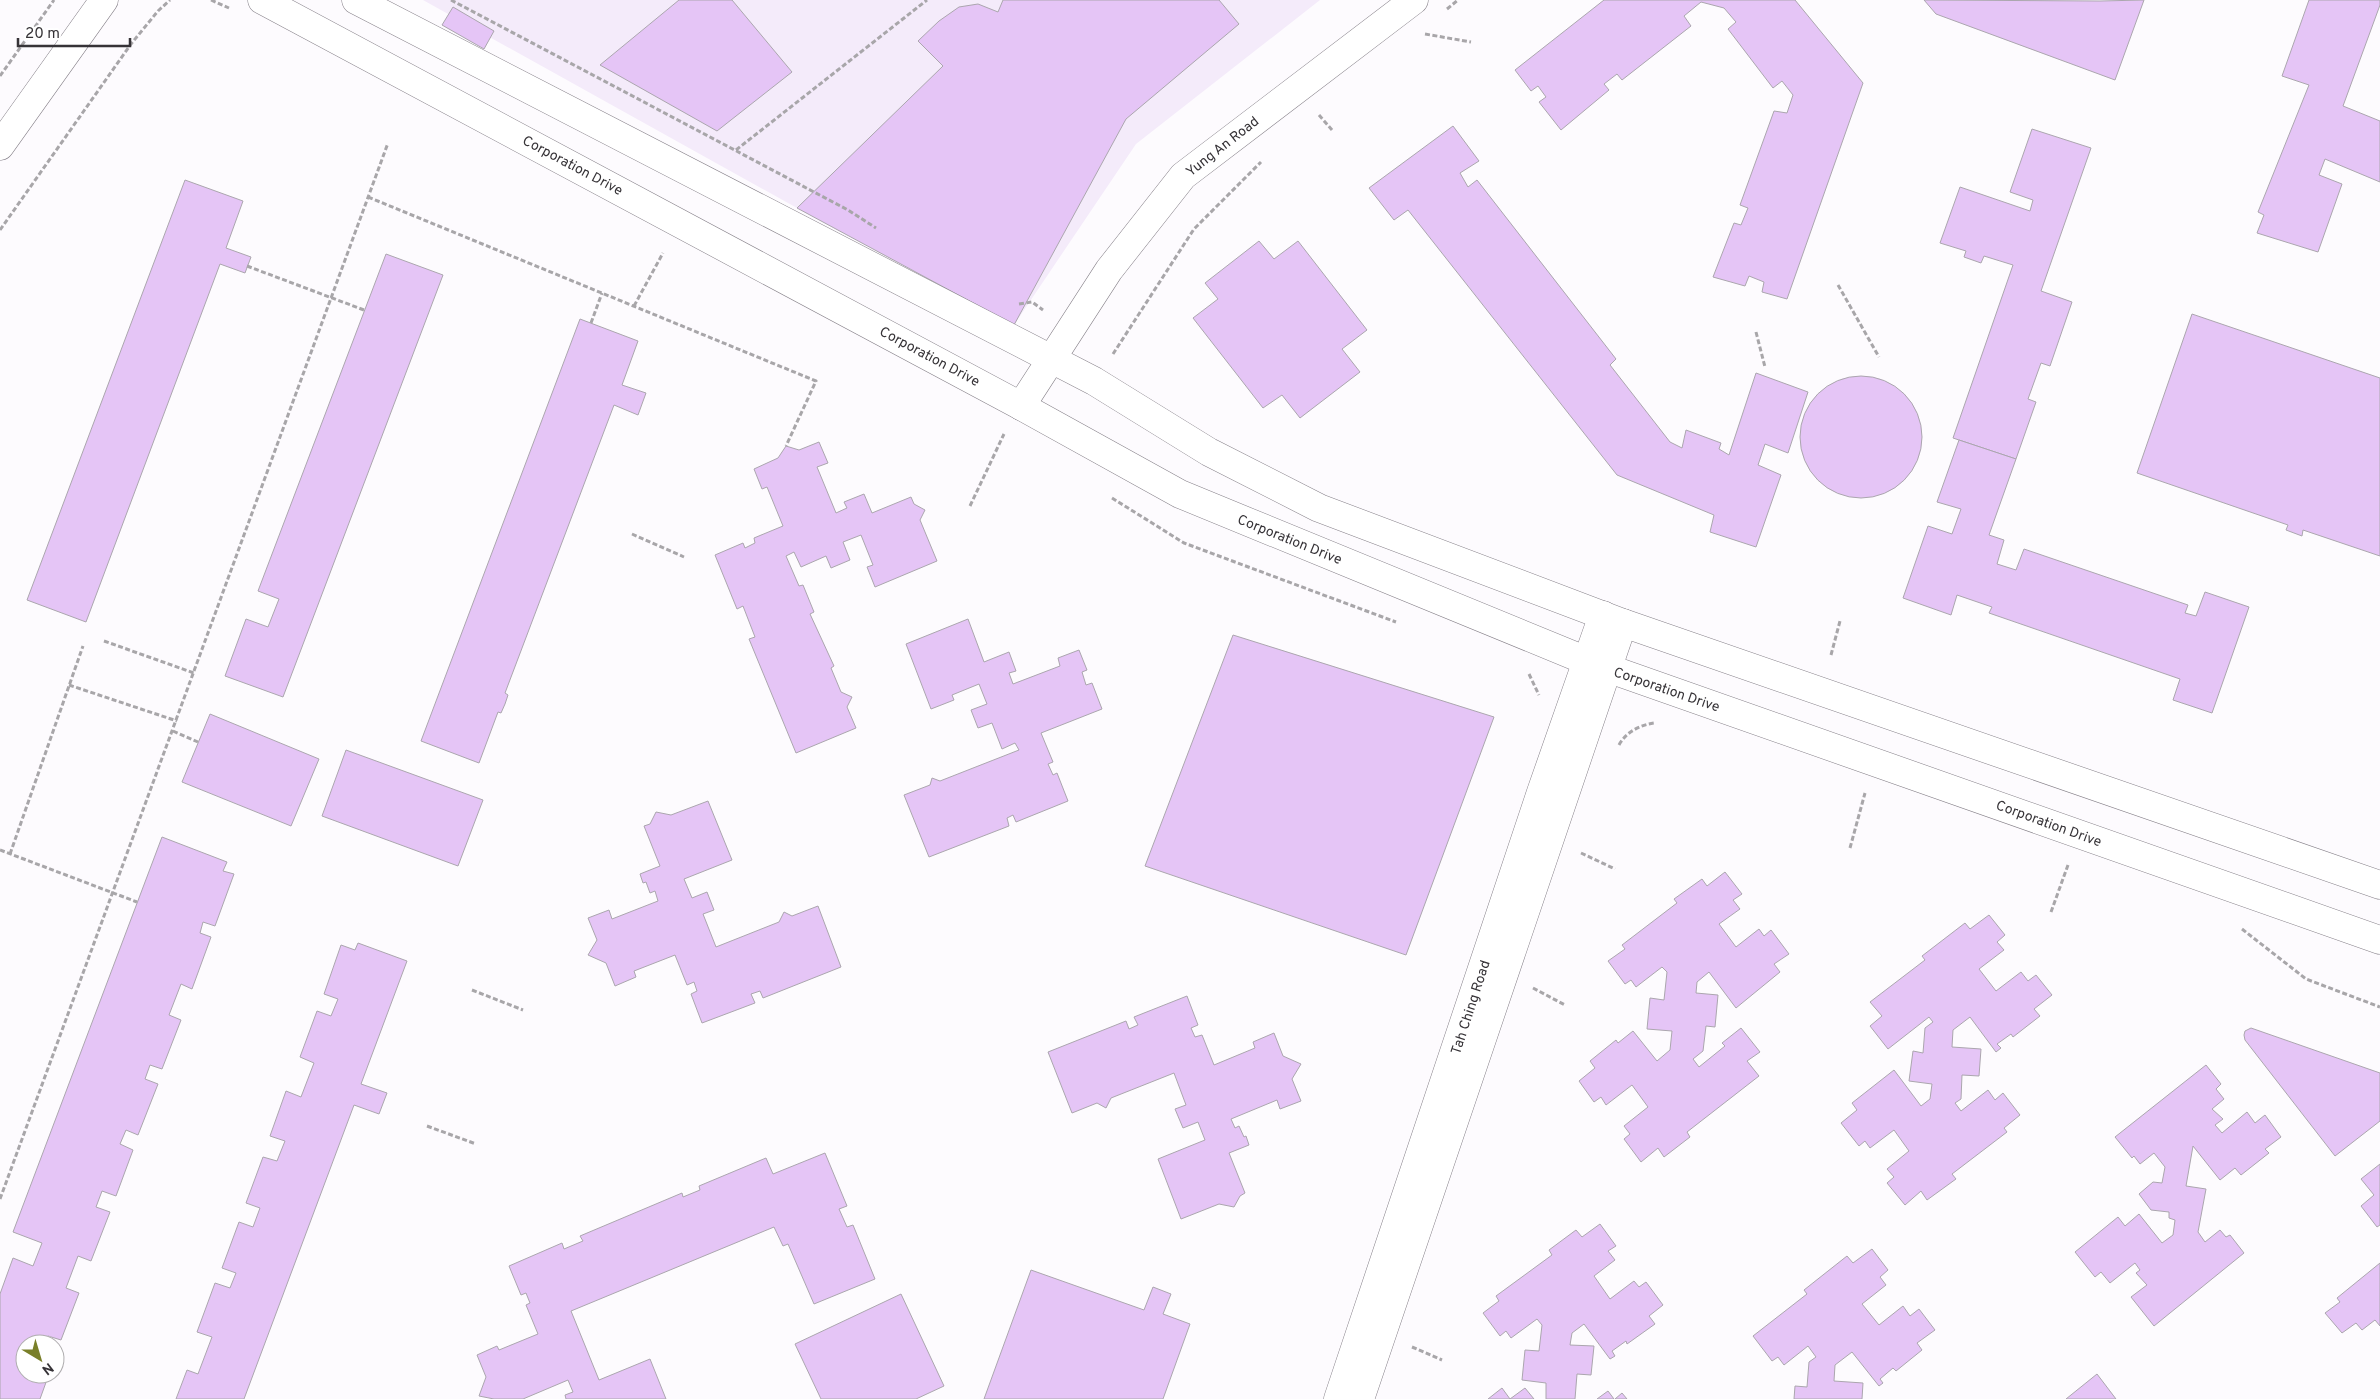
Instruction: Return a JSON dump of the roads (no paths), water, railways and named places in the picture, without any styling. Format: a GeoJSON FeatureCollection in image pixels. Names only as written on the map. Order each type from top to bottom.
{"type":"FeatureCollection","features":[{"type":"Feature","properties":{"kind":"street"},"geometry":{"type":"LineString","coordinates":[[0,146],[104,0]]}},
{"type":"Feature","properties":{"kind":"street","name":"Corporation Drive"},"geometry":{"type":"LineString","coordinates":[[262,0],[679,221],[1180,494],[1596,664],[2380,940]]}},
{"type":"Feature","properties":{"kind":"street"},"geometry":{"type":"LineString","coordinates":[[356,0],[1094,381],[1209,452],[1320,508],[1613,619],[2380,885]]}},
{"type":"Feature","properties":{"kind":"street","name":"Yung An Road"},"geometry":{"type":"LineString","coordinates":[[1021,406],[1109,270],[1183,176],[1412,0]]}},
{"type":"Feature","properties":{"kind":"street","name":"Tah Ching Road"},"geometry":{"type":"LineString","coordinates":[[1338,1399],[1613,619]]}},
{"type":"Feature","properties":{"kind":"street","name":"Tah Ching Road"},"geometry":{"type":"LineString","coordinates":[[1360,1399],[1502,976],[1520,931],[1596,664]]}}]}
